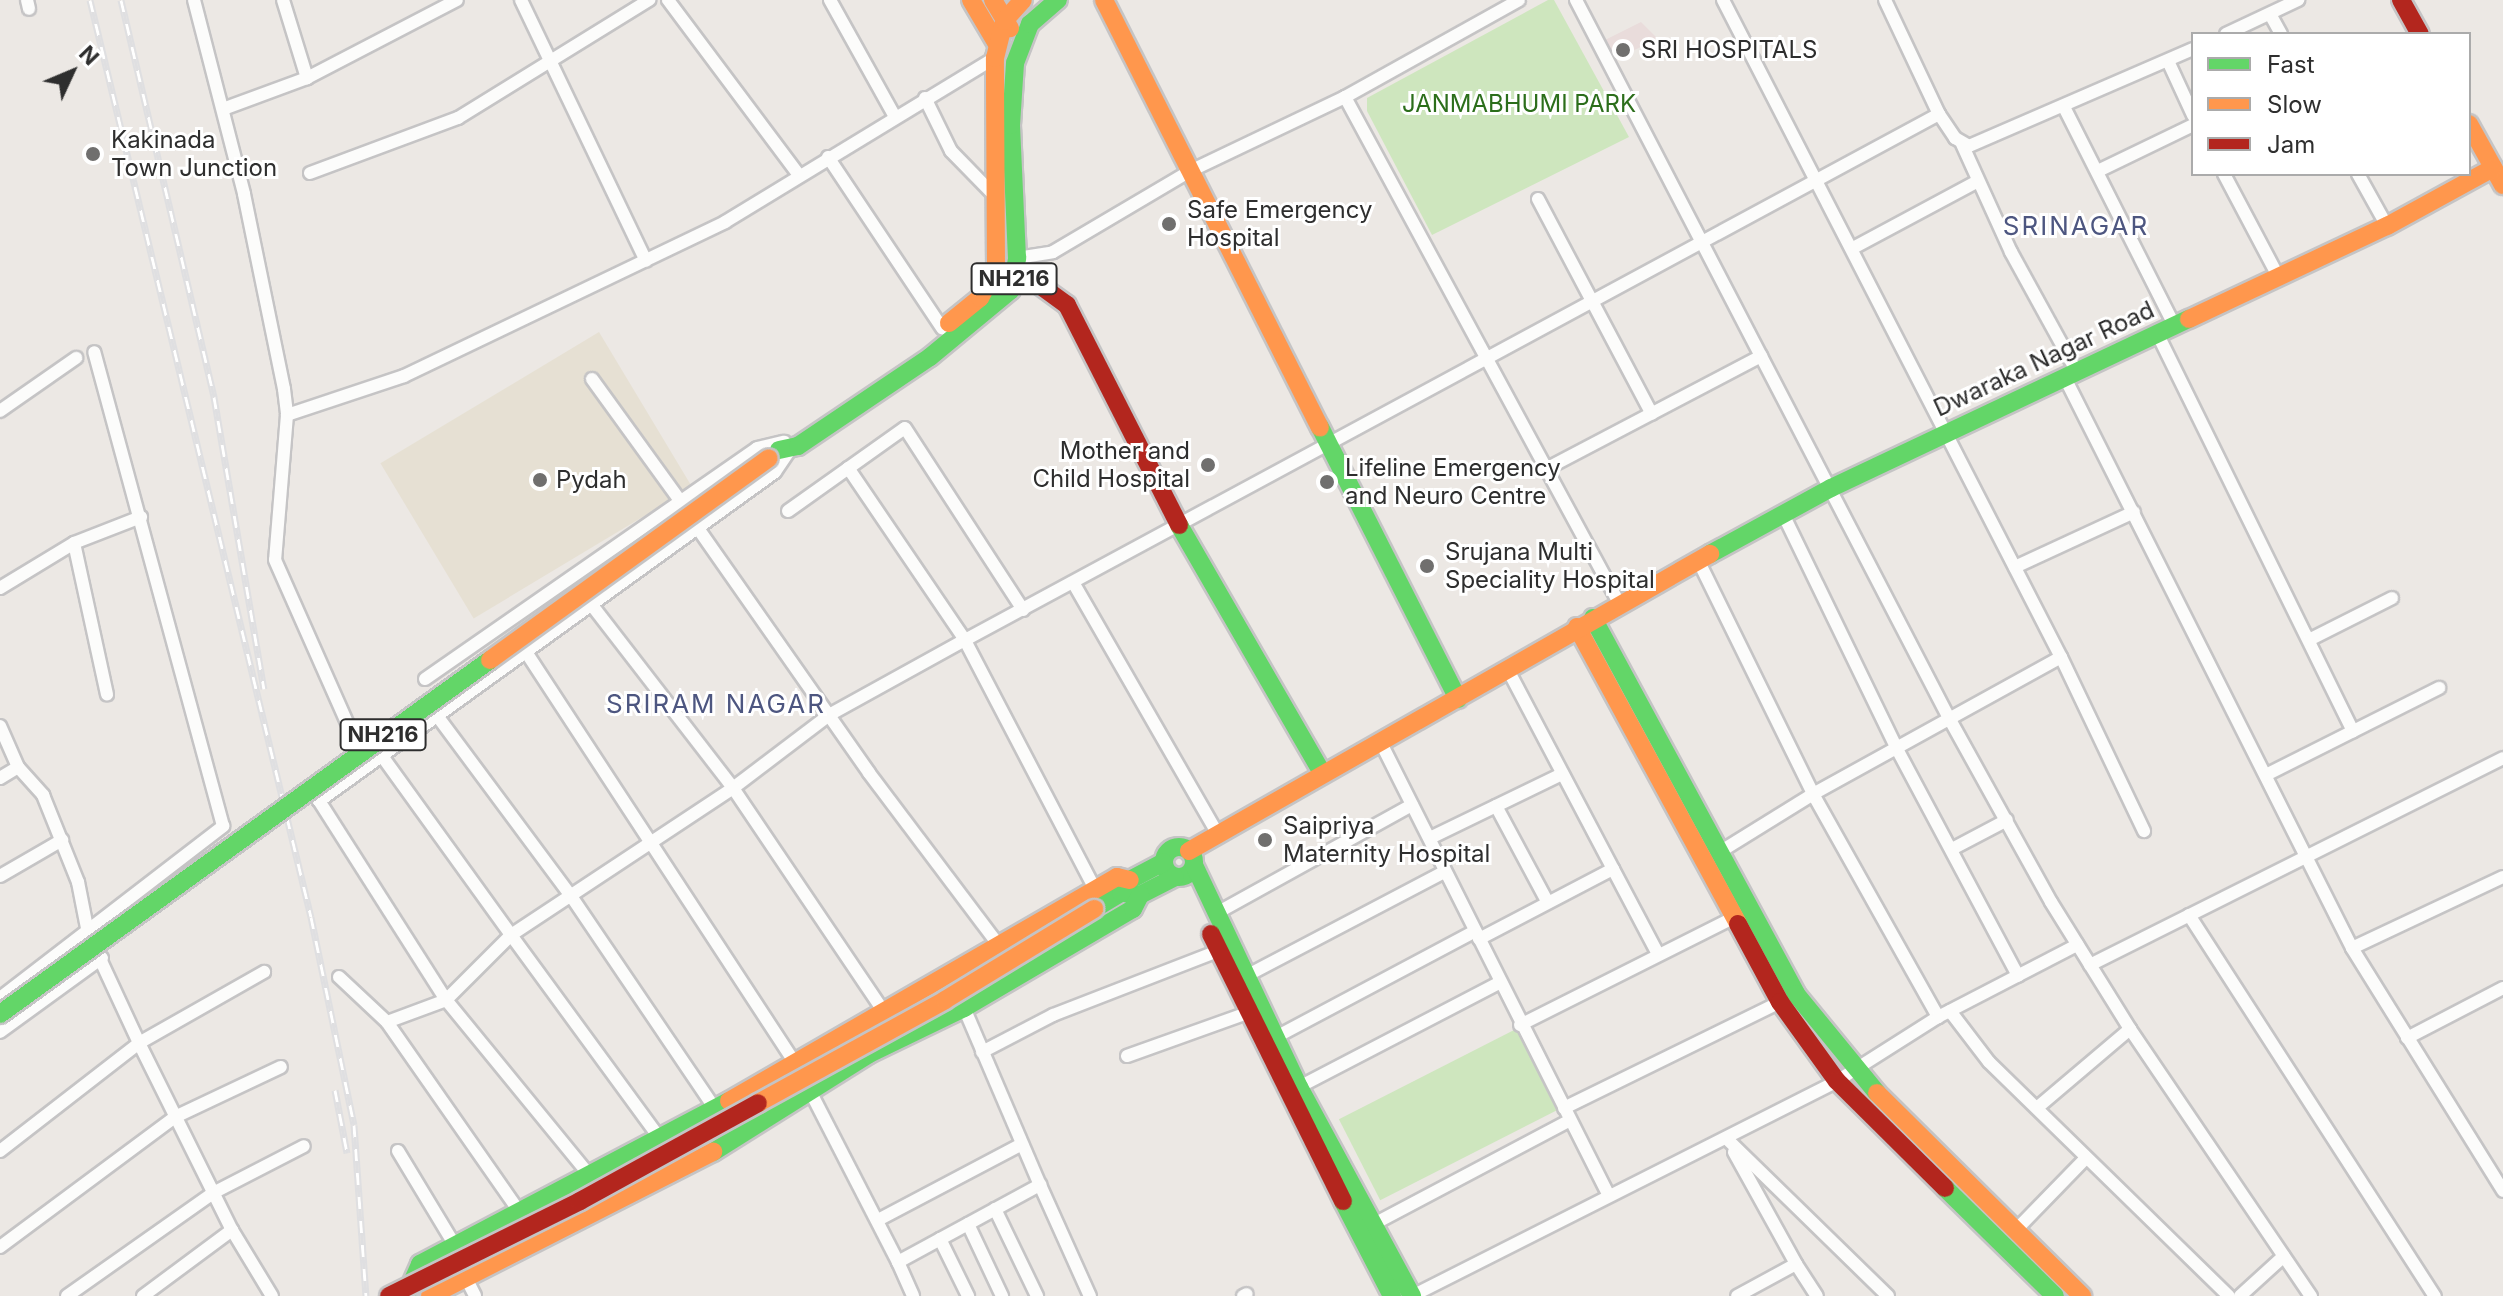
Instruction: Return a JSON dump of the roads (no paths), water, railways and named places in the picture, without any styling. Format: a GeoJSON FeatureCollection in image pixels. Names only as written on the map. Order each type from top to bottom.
{"type":"FeatureCollection","features":[{"type":"Feature","properties":{"kind":"main road"},"geometry":{"type":"LineString","coordinates":[[971,0],[996,51]]}},
{"type":"Feature","properties":{"kind":"main road"},"geometry":{"type":"LineString","coordinates":[[993,0],[1004,21],[1020,39],[1058,0]]}},
{"type":"Feature","properties":{"kind":"main road","name":"NH216"},"geometry":{"type":"LineString","coordinates":[[0,1014],[782,450],[973,304],[993,280],[996,51],[1004,21],[1023,0]]}},
{"type":"Feature","properties":{"kind":"main road"},"geometry":{"type":"LineString","coordinates":[[1104,0],[1458,699]]}},
{"type":"Feature","properties":{"kind":"main road"},"geometry":{"type":"LineString","coordinates":[[2401,0],[2419,32]]}},
{"type":"Feature","properties":{"kind":"main road","name":"NH216"},"geometry":{"type":"LineString","coordinates":[[782,450],[977,322],[1005,298],[1014,280],[1017,258],[1011,125],[1020,39]]}},
{"type":"Feature","properties":{"kind":"main road"},"geometry":{"type":"LineString","coordinates":[[2471,127],[2498,166],[2503,185]]}},
{"type":"Feature","properties":{"kind":"main road","name":"Dwaraka Nagar Road"},"geometry":{"type":"LineString","coordinates":[[1130,889],[1181,866],[1218,834],[1458,699],[1619,603],[1831,488],[1943,431],[2277,274],[2387,226],[2498,166]]}},
{"type":"Feature","properties":{"kind":"main road"},"geometry":{"type":"LineString","coordinates":[[993,280],[1034,281],[1067,305],[1177,522],[1322,773]]}},
{"type":"Feature","properties":{"kind":"main road"},"geometry":{"type":"LineString","coordinates":[[1585,623],[1796,994],[1854,1070],[2014,1232],[2082,1296]]}},
{"type":"Feature","properties":{"kind":"main road"},"geometry":{"type":"LineString","coordinates":[[1585,623],[1733,918],[1780,1002],[1837,1081],[2055,1296]]}},
{"type":"Feature","properties":{"kind":"main road"},"geometry":{"type":"LineString","coordinates":[[1181,866],[1215,914],[1225,949],[1246,976],[1253,1010],[1276,1037],[1299,1087],[1412,1296]]}},
{"type":"Feature","properties":{"kind":"main road"},"geometry":{"type":"LineString","coordinates":[[1181,866],[1225,949],[1392,1296]]}},
{"type":"Feature","properties":{"kind":"main road"},"geometry":{"type":"LineString","coordinates":[[406,1296],[416,1267],[661,1140],[1000,947],[1095,900],[1130,889],[1133,909],[964,1008],[869,1054],[711,1153],[430,1296]]}},
{"type":"Feature","properties":{"kind":"main road"},"geometry":{"type":"LineString","coordinates":[[389,1296],[580,1201],[945,1000],[1095,900]]}},
{"type":"Feature","properties":{"kind":"street"},"geometry":{"type":"LineString","coordinates":[[194,0],[223,109],[287,415],[275,560],[352,734],[382,756],[661,1140]]}},
{"type":"Feature","properties":{"kind":"street"},"geometry":{"type":"LineString","coordinates":[[283,0],[307,78]]}},
{"type":"Feature","properties":{"kind":"street"},"geometry":{"type":"LineString","coordinates":[[223,109],[307,78],[457,0]]}},
{"type":"Feature","properties":{"kind":"street"},"geometry":{"type":"LineString","coordinates":[[521,0],[646,261]]}},
{"type":"Feature","properties":{"kind":"street"},"geometry":{"type":"LineString","coordinates":[[310,173],[458,118],[649,0]]}},
{"type":"Feature","properties":{"kind":"street"},"geometry":{"type":"LineString","coordinates":[[668,0],[799,175]]}},
{"type":"Feature","properties":{"kind":"street"},"geometry":{"type":"LineString","coordinates":[[830,0],[895,117]]}},
{"type":"Feature","properties":{"kind":"street"},"geometry":{"type":"LineString","coordinates":[[1017,258],[1053,252],[1190,171],[1345,97],[1519,0]]}},
{"type":"Feature","properties":{"kind":"street"},"geometry":{"type":"LineString","coordinates":[[1576,0],[1949,718],[2077,945],[2130,1029],[2311,1296]]}},
{"type":"Feature","properties":{"kind":"street"},"geometry":{"type":"LineString","coordinates":[[1723,0],[2061,657],[2144,831]]}},
{"type":"Feature","properties":{"kind":"street"},"geometry":{"type":"LineString","coordinates":[[1885,0],[1939,114],[1962,144],[1976,182],[2134,512],[2352,948],[2503,1191]]}},
{"type":"Feature","properties":{"kind":"street"},"geometry":{"type":"LineString","coordinates":[[2230,32],[2298,0]]}},
{"type":"Feature","properties":{"kind":"street"},"geometry":{"type":"LineString","coordinates":[[2270,14],[2280,32]]}},
{"type":"Feature","properties":{"kind":"street"},"geometry":{"type":"LineString","coordinates":[[1962,144],[1969,146],[2064,107],[2191,50]]}},
{"type":"Feature","properties":{"kind":"street"},"geometry":{"type":"LineString","coordinates":[[287,415],[404,376],[725,222],[996,51]]}},
{"type":"Feature","properties":{"kind":"street"},"geometry":{"type":"LineString","coordinates":[[2168,61],[2191,111]]}},
{"type":"Feature","properties":{"kind":"street"},"geometry":{"type":"LineString","coordinates":[[1345,97],[1619,603]]}},
{"type":"Feature","properties":{"kind":"street"},"geometry":{"type":"LineString","coordinates":[[925,98],[951,151],[995,196]]}},
{"type":"Feature","properties":{"kind":"street"},"geometry":{"type":"LineString","coordinates":[[2064,107],[2098,171],[2165,329],[2353,731]]}},
{"type":"Feature","properties":{"kind":"street"},"geometry":{"type":"LineString","coordinates":[[387,1022],[446,1000],[511,935],[733,788],[829,715],[1074,584],[1177,522],[1330,444],[1591,299],[1939,114]]}},
{"type":"Feature","properties":{"kind":"street"},"geometry":{"type":"LineString","coordinates":[[2098,171],[2191,126]]}},
{"type":"Feature","properties":{"kind":"street"},"geometry":{"type":"LineString","coordinates":[[828,157],[942,328]]}},
{"type":"Feature","properties":{"kind":"street"},"geometry":{"type":"LineString","coordinates":[[2225,176],[2277,274]]}},
{"type":"Feature","properties":{"kind":"street"},"geometry":{"type":"LineString","coordinates":[[2359,176],[2387,226]]}},
{"type":"Feature","properties":{"kind":"street"},"geometry":{"type":"LineString","coordinates":[[1853,248],[1976,182]]}},
{"type":"Feature","properties":{"kind":"street"},"geometry":{"type":"LineString","coordinates":[[1538,199],[1652,414]]}},
{"type":"Feature","properties":{"kind":"street"},"geometry":{"type":"LineString","coordinates":[[0,998],[223,826],[94,352]]}},
{"type":"Feature","properties":{"kind":"street"},"geometry":{"type":"LineString","coordinates":[[1546,469],[1761,356]]}},
{"type":"Feature","properties":{"kind":"street"},"geometry":{"type":"LineString","coordinates":[[0,411],[76,358]]}},
{"type":"Feature","properties":{"kind":"street"},"geometry":{"type":"LineString","coordinates":[[592,379],[681,502]]}},
{"type":"Feature","properties":{"kind":"street"},"geometry":{"type":"LineString","coordinates":[[788,511],[905,428],[1023,610]]}},
{"type":"Feature","properties":{"kind":"street"},"geometry":{"type":"LineString","coordinates":[[425,679],[757,448],[782,450],[775,472],[319,801],[446,1000],[591,1177]]}},
{"type":"Feature","properties":{"kind":"street"},"geometry":{"type":"LineString","coordinates":[[848,468],[965,640],[1095,900]]}},
{"type":"Feature","properties":{"kind":"street"},"geometry":{"type":"LineString","coordinates":[[2015,567],[2134,512]]}},
{"type":"Feature","properties":{"kind":"street"},"geometry":{"type":"LineString","coordinates":[[1783,514],[1897,749],[2018,976]]}},
{"type":"Feature","properties":{"kind":"street"},"geometry":{"type":"LineString","coordinates":[[0,588],[74,543],[141,517]]}},
{"type":"Feature","properties":{"kind":"street"},"geometry":{"type":"LineString","coordinates":[[697,527],[829,715],[1000,947]]}},
{"type":"Feature","properties":{"kind":"street"},"geometry":{"type":"LineString","coordinates":[[74,543],[107,694]]}},
{"type":"Feature","properties":{"kind":"street"},"geometry":{"type":"LineString","coordinates":[[1698,560],[1813,794],[1938,1017]]}},
{"type":"Feature","properties":{"kind":"street"},"geometry":{"type":"LineString","coordinates":[[1074,584],[1218,834]]}},
{"type":"Feature","properties":{"kind":"street"},"geometry":{"type":"LineString","coordinates":[[2309,640],[2392,598]]}},
{"type":"Feature","properties":{"kind":"street"},"geometry":{"type":"LineString","coordinates":[[591,604],[733,788],[884,1012]]}},
{"type":"Feature","properties":{"kind":"street"},"geometry":{"type":"LineString","coordinates":[[526,652],[795,1061],[878,1220],[913,1296]]}},
{"type":"Feature","properties":{"kind":"street"},"geometry":{"type":"LineString","coordinates":[[1718,853],[1813,794],[2061,657]]}},
{"type":"Feature","properties":{"kind":"street"},"geometry":{"type":"LineString","coordinates":[[1508,670],[1658,954]]}},
{"type":"Feature","properties":{"kind":"street"},"geometry":{"type":"LineString","coordinates":[[2266,775],[2439,688]]}},
{"type":"Feature","properties":{"kind":"street"},"geometry":{"type":"LineString","coordinates":[[438,717],[571,896],[715,1109]]}},
{"type":"Feature","properties":{"kind":"street"},"geometry":{"type":"LineString","coordinates":[[0,726],[18,767],[43,795],[62,840],[88,933],[139,1043],[232,1230],[272,1296]]}},
{"type":"Feature","properties":{"kind":"street"},"geometry":{"type":"LineString","coordinates":[[1380,741],[1430,838],[1430,847],[1608,1194]]}},
{"type":"Feature","properties":{"kind":"street"},"geometry":{"type":"LineString","coordinates":[[2090,965],[2503,758]]}},
{"type":"Feature","properties":{"kind":"street"},"geometry":{"type":"LineString","coordinates":[[0,778],[18,767]]}},
{"type":"Feature","properties":{"kind":"street"},"geometry":{"type":"LineString","coordinates":[[1430,838],[1562,774]]}},
{"type":"Feature","properties":{"kind":"street"},"geometry":{"type":"LineString","coordinates":[[1215,914],[1412,805]]}},
{"type":"Feature","properties":{"kind":"street"},"geometry":{"type":"LineString","coordinates":[[1496,806],[1547,901]]}},
{"type":"Feature","properties":{"kind":"street"},"geometry":{"type":"LineString","coordinates":[[1952,849],[2007,820]]}},
{"type":"Feature","properties":{"kind":"street"},"geometry":{"type":"LineString","coordinates":[[0,876],[62,840]]}},
{"type":"Feature","properties":{"kind":"street"},"geometry":{"type":"LineString","coordinates":[[1276,1037],[1613,869]]}},
{"type":"Feature","properties":{"kind":"street"},"geometry":{"type":"LineString","coordinates":[[1246,976],[1444,872]]}},
{"type":"Feature","properties":{"kind":"street"},"geometry":{"type":"LineString","coordinates":[[2352,948],[2503,877]]}},
{"type":"Feature","properties":{"kind":"street"},"geometry":{"type":"LineString","coordinates":[[2189,915],[2435,1296]]}},
{"type":"Feature","properties":{"kind":"street"},"geometry":{"type":"LineString","coordinates":[[1520,1025],[1733,918]]}},
{"type":"Feature","properties":{"kind":"street"},"geometry":{"type":"LineString","coordinates":[[1412,1296],[1608,1194],[1727,1139],[1837,1081],[1938,1017],[2077,945]]}},
{"type":"Feature","properties":{"kind":"street"},"geometry":{"type":"LineString","coordinates":[[982,1052],[1053,1015],[1225,949]]}},
{"type":"Feature","properties":{"kind":"street"},"geometry":{"type":"LineString","coordinates":[[0,1032],[102,958]]}},
{"type":"Feature","properties":{"kind":"street"},"geometry":{"type":"LineString","coordinates":[[0,1151],[139,1043],[264,972]]}},
{"type":"Feature","properties":{"kind":"street"},"geometry":{"type":"LineString","coordinates":[[339,977],[387,1022],[521,1214]]}},
{"type":"Feature","properties":{"kind":"street"},"geometry":{"type":"LineString","coordinates":[[1299,1087],[1499,983]]}},
{"type":"Feature","properties":{"kind":"street"},"geometry":{"type":"LineString","coordinates":[[2407,1038],[2503,988]]}},
{"type":"Feature","properties":{"kind":"street"},"geometry":{"type":"LineString","coordinates":[[1372,1225],[1567,1114],[1780,1002]]}},
{"type":"Feature","properties":{"kind":"street"},"geometry":{"type":"LineString","coordinates":[[964,1008],[1020,1145],[1090,1296]]}},
{"type":"Feature","properties":{"kind":"street"},"geometry":{"type":"LineString","coordinates":[[1127,1056],[1253,1010]]}},
{"type":"Feature","properties":{"kind":"street"},"geometry":{"type":"LineString","coordinates":[[1950,1011],[1989,1062],[2085,1159],[2229,1296]]}},
{"type":"Feature","properties":{"kind":"street"},"geometry":{"type":"LineString","coordinates":[[2037,1108],[2130,1029]]}},
{"type":"Feature","properties":{"kind":"street"},"geometry":{"type":"LineString","coordinates":[[0,1247],[175,1117],[281,1067]]}},
{"type":"Feature","properties":{"kind":"street"},"geometry":{"type":"LineString","coordinates":[[1727,1139],[1817,1296]]}},
{"type":"Feature","properties":{"kind":"street"},"geometry":{"type":"LineString","coordinates":[[1727,1139],[1888,1296]]}},
{"type":"Feature","properties":{"kind":"street"},"geometry":{"type":"LineString","coordinates":[[878,1220],[1020,1145]]}},
{"type":"Feature","properties":{"kind":"street"},"geometry":{"type":"LineString","coordinates":[[67,1296],[213,1193],[304,1146]]}},
{"type":"Feature","properties":{"kind":"street"},"geometry":{"type":"LineString","coordinates":[[398,1151],[456,1247]]}},
{"type":"Feature","properties":{"kind":"street"},"geometry":{"type":"LineString","coordinates":[[2014,1232],[2085,1159]]}},
{"type":"Feature","properties":{"kind":"street"},"geometry":{"type":"LineString","coordinates":[[898,1262],[1040,1185]]}},
{"type":"Feature","properties":{"kind":"street"},"geometry":{"type":"LineString","coordinates":[[995,1209],[1037,1296]]}},
{"type":"Feature","properties":{"kind":"street"},"geometry":{"type":"LineString","coordinates":[[968,1224],[1002,1296]]}},
{"type":"Feature","properties":{"kind":"street"},"geometry":{"type":"LineString","coordinates":[[143,1296],[232,1230]]}},
{"type":"Feature","properties":{"kind":"street"},"geometry":{"type":"LineString","coordinates":[[940,1239],[968,1296]]}},
{"type":"Feature","properties":{"kind":"street"},"geometry":{"type":"LineString","coordinates":[[2240,1296],[2284,1256]]}},
{"type":"Feature","properties":{"kind":"street"},"geometry":{"type":"LineString","coordinates":[[1737,1296],[1796,1264]]}},
{"type":"Feature","properties":{"kind":"street"},"geometry":{"type":"LineString","coordinates":[[466,1278],[475,1296]]}},
{"type":"Feature","properties":{"kind":"railway"},"geometry":{"type":"LineString","coordinates":[[90,0],[311,917],[354,1125],[366,1296]]}},
{"type":"Feature","properties":{"kind":"railway"},"geometry":{"type":"LineString","coordinates":[[121,0],[214,397],[264,689]]}},
{"type":"Feature","properties":{"kind":"railway"},"geometry":{"type":"LineString","coordinates":[[335,1090],[347,1153]]}},
{"type":"Feature","properties":{"kind":"place","name":"SRI HOSPITALS"},"geometry":{"type":"Point","coordinates":[1623,50]}},
{"type":"Feature","properties":{"kind":"place","name":"Kakinada Town Junction"},"geometry":{"type":"Point","coordinates":[93,154]}},
{"type":"Feature","properties":{"kind":"place","name":"Safe Emergency Hospital"},"geometry":{"type":"Point","coordinates":[1169,224]}},
{"type":"Feature","properties":{"kind":"place","name":"Mother and Child Hospital"},"geometry":{"type":"Point","coordinates":[1208,465]}},
{"type":"Feature","properties":{"kind":"place","name":"Pydah"},"geometry":{"type":"Point","coordinates":[540,480]}},
{"type":"Feature","properties":{"kind":"place","name":"Lifeline Emergency and Neuro Centre"},"geometry":{"type":"Point","coordinates":[1327,482]}},
{"type":"Feature","properties":{"kind":"place","name":"Srujana Multi Speciality Hospital"},"geometry":{"type":"Point","coordinates":[1427,566]}},
{"type":"Feature","properties":{"kind":"place","name":"Saipriya Maternity Hospital"},"geometry":{"type":"Point","coordinates":[1265,840]}},
{"type":"Feature","properties":{"kind":"district","name":"SRINAGAR"},"geometry":{"type":"Point","coordinates":[2076,226]}},
{"type":"Feature","properties":{"kind":"district","name":"SRIRAM NAGAR"},"geometry":{"type":"Point","coordinates":[716,704]}},
{"type":"Feature","properties":{"kind":"park label","name":"JANMABHUMI PARK"},"geometry":{"type":"Point","coordinates":[1519,104]}}]}
